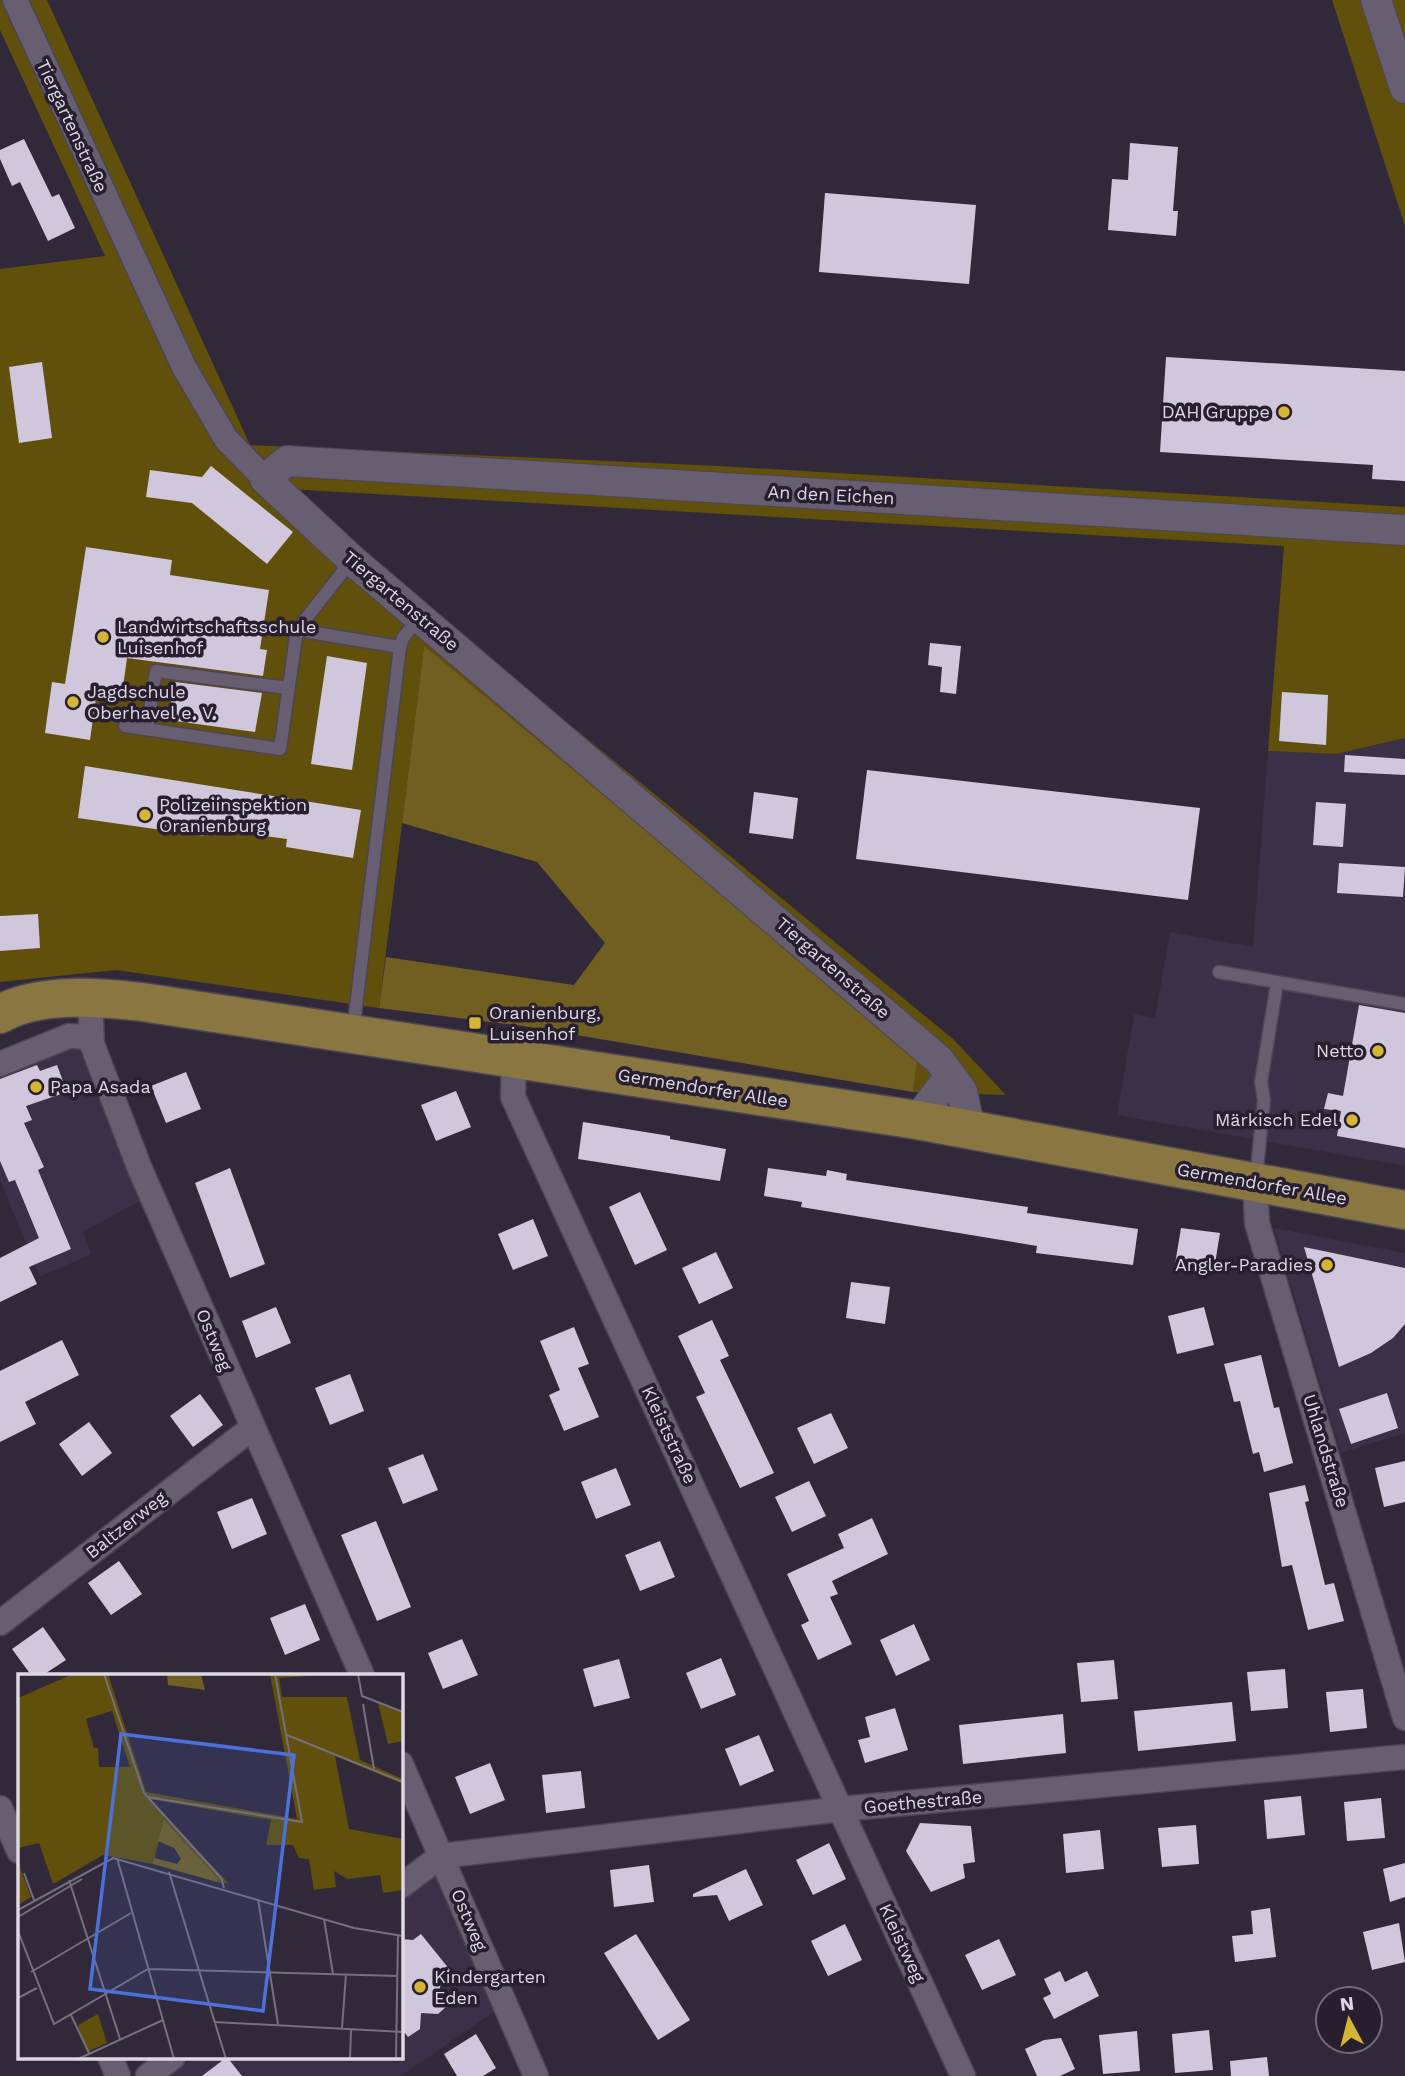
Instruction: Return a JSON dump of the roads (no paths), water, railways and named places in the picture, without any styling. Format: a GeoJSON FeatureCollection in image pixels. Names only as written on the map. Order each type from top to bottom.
{"type":"FeatureCollection","features":[{"type":"Feature","properties":{"kind":"main road","name":"Germendorfer Allee"},"geometry":{"type":"LineString","coordinates":[[0,1014],[38,1002],[90,999],[142,1002],[917,1120],[1405,1210]]}},
{"type":"Feature","properties":{"kind":"street","name":"Tiergartenstraße"},"geometry":{"type":"LineString","coordinates":[[15,0],[184,367],[232,446],[352,559],[939,1059],[962,1091],[970,1130]]}},
{"type":"Feature","properties":{"kind":"street"},"geometry":{"type":"LineString","coordinates":[[1376,0],[1405,88]]}},
{"type":"Feature","properties":{"kind":"street","name":"An den Eichen"},"geometry":{"type":"LineString","coordinates":[[265,479],[287,461],[1405,530]]}},
{"type":"Feature","properties":{"kind":"street","name":"Ostweg"},"geometry":{"type":"LineString","coordinates":[[90,999],[90,1037],[140,1170],[362,1674]]}},
{"type":"Feature","properties":{"kind":"street"},"geometry":{"type":"LineString","coordinates":[[0,1064],[69,1035],[90,1037]]}},
{"type":"Feature","properties":{"kind":"street","name":"Kleiststraße"},"geometry":{"type":"LineString","coordinates":[[514,1058],[513,1097],[841,1809]]}},
{"type":"Feature","properties":{"kind":"street"},"geometry":{"type":"LineString","coordinates":[[917,1120],[950,1076]]}},
{"type":"Feature","properties":{"kind":"street","name":"Uhlandstraße"},"geometry":{"type":"LineString","coordinates":[[1255,1182],[1257,1223],[1405,1718]]}},
{"type":"Feature","properties":{"kind":"street","name":"Baltzerweg"},"geometry":{"type":"LineString","coordinates":[[0,1623],[252,1427]]}},
{"type":"Feature","properties":{"kind":"street","name":"Goethestraße"},"geometry":{"type":"LineString","coordinates":[[441,1856],[841,1809],[1405,1756]]}},
{"type":"Feature","properties":{"kind":"street","name":"Ostweg"},"geometry":{"type":"LineString","coordinates":[[402,1766],[536,2076]]}},
{"type":"Feature","properties":{"kind":"street"},"geometry":{"type":"LineString","coordinates":[[0,1808],[18,1849]]}},
{"type":"Feature","properties":{"kind":"street","name":"Kleistweg"},"geometry":{"type":"LineString","coordinates":[[841,1809],[963,2076]]}},
{"type":"Feature","properties":{"kind":"street"},"geometry":{"type":"LineString","coordinates":[[402,1885],[441,1856]]}},
{"type":"Feature","properties":{"kind":"street"},"geometry":{"type":"LineString","coordinates":[[110,2058],[118,2076]]}},
{"type":"Feature","properties":{"kind":"street"},"geometry":{"type":"LineString","coordinates":[[148,2076],[172,2058]]}},
{"type":"Feature","properties":{"kind":"lane"},"geometry":{"type":"LineString","coordinates":[[125,726],[280,749],[297,630],[352,559]]}},
{"type":"Feature","properties":{"kind":"lane"},"geometry":{"type":"LineString","coordinates":[[353,1033],[400,647],[403,638],[419,617]]}},
{"type":"Feature","properties":{"kind":"lane"},"geometry":{"type":"LineString","coordinates":[[297,630],[400,647]]}},
{"type":"Feature","properties":{"kind":"lane"},"geometry":{"type":"LineString","coordinates":[[147,729],[156,670],[288,688]]}},
{"type":"Feature","properties":{"kind":"lane"},"geometry":{"type":"LineString","coordinates":[[1219,972],[1405,1004]]}},
{"type":"Feature","properties":{"kind":"lane"},"geometry":{"type":"LineString","coordinates":[[1255,1182],[1264,1100],[1261,1082],[1277,983]]}},
{"type":"Feature","properties":{"kind":"place","name":"DAH Gruppe"},"geometry":{"type":"Point","coordinates":[1284,412]}},
{"type":"Feature","properties":{"kind":"place","name":"Landwirtschaftsschule Luisenhof"},"geometry":{"type":"Point","coordinates":[103,637]}},
{"type":"Feature","properties":{"kind":"place","name":"Jagdschule Oberhavel e. V."},"geometry":{"type":"Point","coordinates":[73,702]}},
{"type":"Feature","properties":{"kind":"place","name":"Polizeiinspektion Oranienburg"},"geometry":{"type":"Point","coordinates":[145,815]}},
{"type":"Feature","properties":{"kind":"place","name":"Oranienburg, Luisenhof"},"geometry":{"type":"Point","coordinates":[475,1023]}},
{"type":"Feature","properties":{"kind":"place","name":"Netto"},"geometry":{"type":"Point","coordinates":[1378,1051]}},
{"type":"Feature","properties":{"kind":"place","name":"Papa Asada"},"geometry":{"type":"Point","coordinates":[36,1087]}},
{"type":"Feature","properties":{"kind":"place","name":"Märkisch Edel"},"geometry":{"type":"Point","coordinates":[1352,1120]}},
{"type":"Feature","properties":{"kind":"place","name":"Angler-Paradies"},"geometry":{"type":"Point","coordinates":[1327,1265]}},
{"type":"Feature","properties":{"kind":"place","name":"Kindergarten Eden"},"geometry":{"type":"Point","coordinates":[420,1987]}}]}
